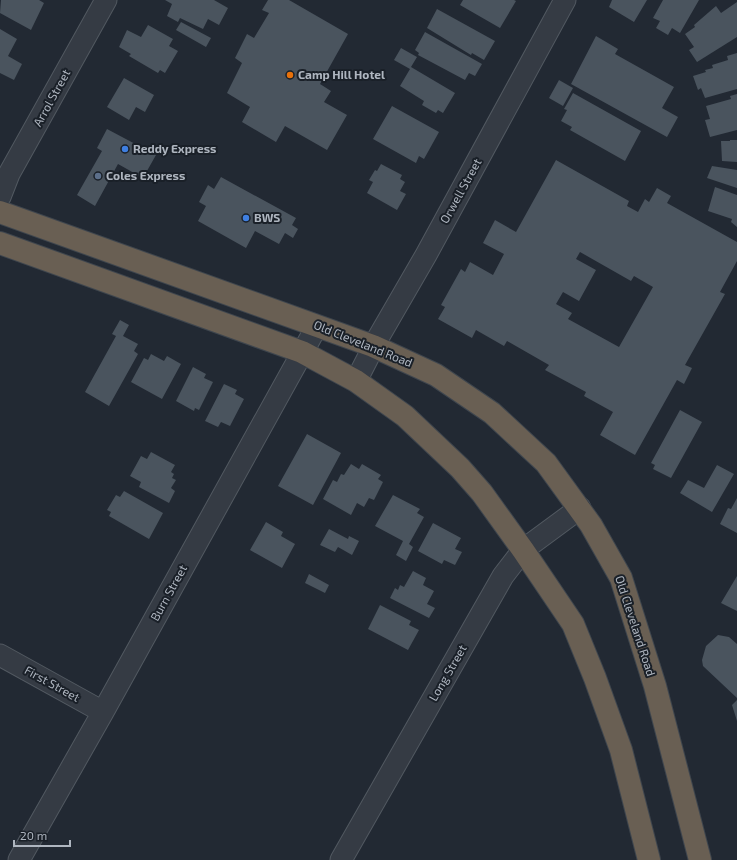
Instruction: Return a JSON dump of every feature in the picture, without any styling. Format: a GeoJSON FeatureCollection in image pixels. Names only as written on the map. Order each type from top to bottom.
{"type":"FeatureCollection","features":[{"type":"Feature","properties":{"kind":"highway","name":"Old Cleveland Road"},"geometry":{"type":"LineString","coordinates":[[0,212],[373,346],[436,375],[492,413],[546,463],[580,508],[621,578],[655,686],[700,860]]}},
{"type":"Feature","properties":{"kind":"highway"},"geometry":{"type":"LineString","coordinates":[[0,243],[302,352],[356,381],[405,416],[460,468],[482,493],[573,624],[595,678],[621,750],[649,860]]}},
{"type":"Feature","properties":{"kind":"street","name":"Arrol Street"},"geometry":{"type":"LineString","coordinates":[[0,197],[9,174],[106,0]]}},
{"type":"Feature","properties":{"kind":"street","name":"Orwell Street"},"geometry":{"type":"LineString","coordinates":[[356,381],[373,346],[426,255],[565,0]]}},
{"type":"Feature","properties":{"kind":"street","name":"Burn Street"},"geometry":{"type":"LineString","coordinates":[[19,860],[103,712],[302,352],[318,326]]}},
{"type":"Feature","properties":{"kind":"street","name":"Long Street"},"geometry":{"type":"LineString","coordinates":[[342,860],[502,576],[523,550],[580,508]]}},
{"type":"Feature","properties":{"kind":"street","name":"First Street"},"geometry":{"type":"LineString","coordinates":[[0,655],[103,712]]}},
{"type":"Feature","properties":{"kind":"building"},"geometry":{"type":"Polygon","coordinates":[[[1,0],[39,0],[44,3],[31,30],[0,13],[1,0]]]}},
{"type":"Feature","properties":{"kind":"building"},"geometry":{"type":"Polygon","coordinates":[[[165,0],[214,0],[228,8],[219,25],[208,19],[203,29],[180,18],[178,22],[167,16],[172,4],[165,0]]]}},
{"type":"Feature","properties":{"kind":"building"},"geometry":{"type":"Polygon","coordinates":[[[268,0],[289,0],[348,34],[320,84],[331,91],[324,102],[347,115],[327,150],[285,126],[276,142],[242,122],[250,107],[227,93],[242,63],[235,58],[247,34],[254,38],[269,13],[262,10],[268,0]]]}},
{"type":"Feature","properties":{"kind":"building"},"geometry":{"type":"Polygon","coordinates":[[[463,0],[516,1],[500,28],[460,5],[463,0]]]}},
{"type":"Feature","properties":{"kind":"building"},"geometry":{"type":"Polygon","coordinates":[[[612,0],[647,0],[634,22],[609,7],[612,0]]]}},
{"type":"Feature","properties":{"kind":"building"},"geometry":{"type":"Polygon","coordinates":[[[663,0],[699,0],[680,33],[672,28],[668,35],[656,28],[660,21],[653,18],[663,0]]]}},
{"type":"Feature","properties":{"kind":"building"},"geometry":{"type":"Polygon","coordinates":[[[737,2],[737,37],[697,62],[689,50],[694,47],[685,34],[695,27],[694,25],[716,6],[721,13],[737,2]]]}},
{"type":"Feature","properties":{"kind":"building"},"geometry":{"type":"Polygon","coordinates":[[[437,9],[495,41],[484,60],[472,53],[471,55],[427,28],[437,9]]]}},
{"type":"Feature","properties":{"kind":"building"},"geometry":{"type":"Polygon","coordinates":[[[181,22],[211,38],[206,47],[176,30],[181,22]]]}},
{"type":"Feature","properties":{"kind":"building"},"geometry":{"type":"Polygon","coordinates":[[[148,25],[173,39],[169,46],[178,51],[165,73],[160,70],[158,73],[129,56],[131,54],[119,47],[127,30],[141,37],[148,25]]]}},
{"type":"Feature","properties":{"kind":"building"},"geometry":{"type":"Polygon","coordinates":[[[0,29],[17,39],[8,56],[22,64],[14,80],[0,73],[0,29]]]}},
{"type":"Feature","properties":{"kind":"building"},"geometry":{"type":"Polygon","coordinates":[[[425,32],[482,64],[475,76],[469,73],[465,80],[418,55],[419,53],[415,50],[425,32]]]}},
{"type":"Feature","properties":{"kind":"building"},"geometry":{"type":"Polygon","coordinates":[[[596,36],[618,49],[615,54],[674,87],[662,108],[678,117],[667,137],[571,84],[596,36]]]}},
{"type":"Feature","properties":{"kind":"building"},"geometry":{"type":"Polygon","coordinates":[[[401,48],[417,57],[411,67],[455,93],[443,113],[438,110],[436,113],[422,105],[424,101],[400,86],[410,69],[394,60],[401,48]]]}},
{"type":"Feature","properties":{"kind":"building"},"geometry":{"type":"Polygon","coordinates":[[[737,53],[737,89],[705,98],[701,88],[698,90],[693,76],[706,72],[705,70],[713,68],[712,65],[728,60],[727,56],[737,53]]]}},
{"type":"Feature","properties":{"kind":"building"},"geometry":{"type":"Polygon","coordinates":[[[124,78],[154,95],[145,112],[136,107],[129,120],[107,107],[124,78]]]}},
{"type":"Feature","properties":{"kind":"building"},"geometry":{"type":"Polygon","coordinates":[[[559,80],[573,88],[563,106],[549,98],[559,80]]]}},
{"type":"Feature","properties":{"kind":"building"},"geometry":{"type":"Polygon","coordinates":[[[573,93],[641,131],[625,161],[570,130],[572,127],[561,121],[567,110],[564,109],[573,93]]]}},
{"type":"Feature","properties":{"kind":"building"},"geometry":{"type":"Polygon","coordinates":[[[737,94],[737,130],[710,137],[705,120],[710,119],[706,106],[731,99],[730,96],[737,94]]]}},
{"type":"Feature","properties":{"kind":"building"},"geometry":{"type":"Polygon","coordinates":[[[392,106],[439,132],[424,159],[419,156],[416,163],[373,139],[392,106]]]}},
{"type":"Feature","properties":{"kind":"building"},"geometry":{"type":"Polygon","coordinates":[[[107,129],[156,155],[143,178],[118,164],[95,206],[77,195],[102,151],[97,148],[107,129]]]}},
{"type":"Feature","properties":{"kind":"building"},"geometry":{"type":"Polygon","coordinates":[[[737,140],[737,162],[722,161],[721,141],[737,140]]]}},
{"type":"Feature","properties":{"kind":"building"},"geometry":{"type":"Polygon","coordinates":[[[556,160],[629,201],[627,206],[638,212],[645,199],[649,202],[657,188],[671,196],[667,203],[737,242],[737,261],[720,292],[725,294],[685,365],[692,368],[684,384],[677,380],[635,455],[600,435],[613,412],[584,396],[586,392],[545,370],[549,365],[507,341],[504,346],[476,330],[472,338],[438,319],[445,307],[441,305],[461,269],[465,272],[470,262],[493,275],[504,254],[483,243],[495,220],[516,232],[556,160]],[[580,252],[576,259],[596,270],[579,301],[563,292],[556,304],[572,313],[568,319],[619,347],[653,287],[634,276],[631,281],[580,252]]]}},
{"type":"Feature","properties":{"kind":"building"},"geometry":{"type":"Polygon","coordinates":[[[381,164],[402,175],[400,179],[405,182],[400,191],[406,194],[397,210],[367,193],[373,182],[369,180],[381,164]]]}},
{"type":"Feature","properties":{"kind":"building"},"geometry":{"type":"Polygon","coordinates":[[[712,166],[737,170],[737,188],[707,178],[712,166]]]}},
{"type":"Feature","properties":{"kind":"building"},"geometry":{"type":"Polygon","coordinates":[[[221,177],[296,218],[292,225],[298,229],[293,238],[285,233],[279,244],[255,231],[246,248],[198,221],[206,206],[199,202],[208,185],[214,189],[221,177]]]}},
{"type":"Feature","properties":{"kind":"building"},"geometry":{"type":"Polygon","coordinates":[[[715,187],[737,195],[737,227],[731,222],[732,219],[708,211],[715,187]]]}},
{"type":"Feature","properties":{"kind":"building"},"geometry":{"type":"Polygon","coordinates":[[[120,320],[129,325],[123,336],[138,344],[134,351],[138,354],[109,406],[85,392],[116,336],[112,334],[120,320]]]}},
{"type":"Feature","properties":{"kind":"building"},"geometry":{"type":"Polygon","coordinates":[[[151,354],[164,361],[167,356],[181,364],[162,399],[131,382],[144,358],[148,360],[151,354]]]}},
{"type":"Feature","properties":{"kind":"building"},"geometry":{"type":"Polygon","coordinates":[[[193,367],[206,374],[204,378],[213,382],[199,410],[195,408],[194,411],[176,401],[193,367]]]}},
{"type":"Feature","properties":{"kind":"building"},"geometry":{"type":"Polygon","coordinates":[[[224,384],[237,390],[235,394],[244,399],[230,426],[221,422],[218,427],[205,421],[224,384]]]}},
{"type":"Feature","properties":{"kind":"building"},"geometry":{"type":"Polygon","coordinates":[[[680,410],[702,422],[671,478],[653,469],[655,465],[651,463],[680,410]]]}},
{"type":"Feature","properties":{"kind":"building"},"geometry":{"type":"Polygon","coordinates":[[[307,434],[341,453],[313,505],[278,486],[307,434]]]}},
{"type":"Feature","properties":{"kind":"building"},"geometry":{"type":"Polygon","coordinates":[[[151,452],[175,465],[171,472],[174,474],[172,478],[176,480],[171,488],[175,491],[169,503],[139,487],[141,482],[130,476],[141,456],[147,459],[151,452]]]}},
{"type":"Feature","properties":{"kind":"building"},"geometry":{"type":"Polygon","coordinates":[[[351,464],[359,469],[362,464],[381,475],[378,479],[383,482],[374,500],[369,498],[364,507],[357,503],[351,515],[323,499],[333,480],[337,482],[341,474],[344,475],[351,464]]]}},
{"type":"Feature","properties":{"kind":"building"},"geometry":{"type":"Polygon","coordinates":[[[717,465],[734,474],[712,512],[680,493],[688,480],[704,488],[717,465]]]}},
{"type":"Feature","properties":{"kind":"building"},"geometry":{"type":"Polygon","coordinates":[[[124,491],[163,513],[149,539],[109,516],[111,512],[107,510],[116,495],[120,497],[124,491]]]}},
{"type":"Feature","properties":{"kind":"building"},"geometry":{"type":"Polygon","coordinates":[[[393,495],[420,509],[417,513],[424,517],[409,544],[413,547],[406,561],[396,555],[403,541],[375,526],[393,495]]]}},
{"type":"Feature","properties":{"kind":"building"},"geometry":{"type":"Polygon","coordinates":[[[737,498],[737,533],[720,524],[728,508],[731,509],[737,498]]]}},
{"type":"Feature","properties":{"kind":"building"},"geometry":{"type":"Polygon","coordinates":[[[266,522],[283,532],[281,536],[295,544],[282,568],[250,550],[266,522]]]}},
{"type":"Feature","properties":{"kind":"building"},"geometry":{"type":"Polygon","coordinates":[[[433,523],[461,538],[455,549],[462,552],[455,565],[444,560],[442,564],[418,551],[433,523]]]}},
{"type":"Feature","properties":{"kind":"building"},"geometry":{"type":"Polygon","coordinates":[[[329,529],[348,539],[349,536],[359,541],[352,555],[338,547],[335,552],[320,545],[329,529]]]}},
{"type":"Feature","properties":{"kind":"building"},"geometry":{"type":"Polygon","coordinates":[[[413,571],[426,578],[423,585],[434,591],[427,604],[435,608],[429,618],[390,598],[395,588],[398,590],[400,585],[404,587],[413,571]]]}},
{"type":"Feature","properties":{"kind":"building"},"geometry":{"type":"Polygon","coordinates":[[[309,574],[329,585],[325,593],[305,583],[309,574]]]}},
{"type":"Feature","properties":{"kind":"building"},"geometry":{"type":"Polygon","coordinates":[[[737,576],[737,611],[721,603],[737,576]]]}},
{"type":"Feature","properties":{"kind":"building"},"geometry":{"type":"Polygon","coordinates":[[[380,605],[411,621],[409,625],[419,630],[408,650],[368,629],[380,605]]]}},
{"type":"Feature","properties":{"kind":"building"},"geometry":{"type":"Polygon","coordinates":[[[718,635],[729,637],[737,644],[737,698],[703,666],[702,660],[706,646],[718,635]]]}},
{"type":"Feature","properties":{"kind":"building"},"geometry":{"type":"Polygon","coordinates":[[[737,700],[737,721],[732,705],[737,700]]]}},
{"type":"Feature","properties":{"kind":"place","name":"Camp Hill Hotel"},"geometry":{"type":"Point","coordinates":[290,75]}},
{"type":"Feature","properties":{"kind":"place","name":"Reddy Express"},"geometry":{"type":"Point","coordinates":[125,149]}},
{"type":"Feature","properties":{"kind":"place","name":"Coles Express"},"geometry":{"type":"Point","coordinates":[98,176]}},
{"type":"Feature","properties":{"kind":"place","name":"BWS"},"geometry":{"type":"Point","coordinates":[246,218]}}]}
